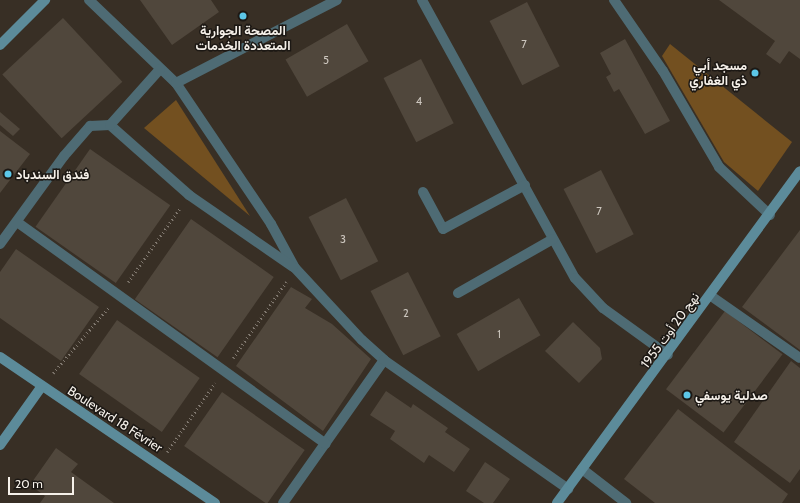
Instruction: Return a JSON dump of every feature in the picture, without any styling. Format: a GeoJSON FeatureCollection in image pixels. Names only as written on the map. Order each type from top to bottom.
{"type":"FeatureCollection","features":[{"type":"Feature","properties":{"kind":"main road"},"geometry":{"type":"LineString","coordinates":[[0,45],[45,0]]}},
{"type":"Feature","properties":{"kind":"main road","name":"نهج 20 أوت 1955"},"geometry":{"type":"LineString","coordinates":[[557,503],[668,355],[770,215],[800,171]]}},
{"type":"Feature","properties":{"kind":"main road","name":"Boulevard 18 Février"},"geometry":{"type":"LineString","coordinates":[[0,357],[215,503]]}},
{"type":"Feature","properties":{"kind":"main road"},"geometry":{"type":"LineString","coordinates":[[0,445],[42,386]]}},
{"type":"Feature","properties":{"kind":"street"},"geometry":{"type":"LineString","coordinates":[[89,0],[176,84],[271,224],[295,268]]}},
{"type":"Feature","properties":{"kind":"street"},"geometry":{"type":"LineString","coordinates":[[176,84],[337,0]]}},
{"type":"Feature","properties":{"kind":"street"},"geometry":{"type":"LineString","coordinates":[[422,0],[575,278],[604,308],[668,355]]}},
{"type":"Feature","properties":{"kind":"street"},"geometry":{"type":"LineString","coordinates":[[614,0],[663,71],[718,167],[770,215]]}},
{"type":"Feature","properties":{"kind":"street"},"geometry":{"type":"LineString","coordinates":[[110,125],[160,70]]}},
{"type":"Feature","properties":{"kind":"street"},"geometry":{"type":"LineString","coordinates":[[0,244],[64,156],[90,126],[110,125],[189,195],[295,268],[362,340],[384,360],[568,489]]}},
{"type":"Feature","properties":{"kind":"street"},"geometry":{"type":"LineString","coordinates":[[423,192],[442,229],[525,185]]}},
{"type":"Feature","properties":{"kind":"street"},"geometry":{"type":"LineString","coordinates":[[17,222],[326,444]]}},
{"type":"Feature","properties":{"kind":"street"},"geometry":{"type":"LineString","coordinates":[[458,293],[553,239]]}},
{"type":"Feature","properties":{"kind":"street"},"geometry":{"type":"LineString","coordinates":[[711,296],[800,358]]}},
{"type":"Feature","properties":{"kind":"street"},"geometry":{"type":"LineString","coordinates":[[283,503],[384,360]]}},
{"type":"Feature","properties":{"kind":"street"},"geometry":{"type":"LineString","coordinates":[[582,469],[626,503]]}},
{"type":"Feature","properties":{"kind":"shaded area"},"geometry":{"type":"Polygon","coordinates":[[[670,44],[792,142],[758,191],[724,162],[662,56],[670,44]]]}},
{"type":"Feature","properties":{"kind":"shaded area"},"geometry":{"type":"Polygon","coordinates":[[[176,100],[250,216],[144,128],[176,100]]]}},
{"type":"Feature","properties":{"kind":"building"},"geometry":{"type":"Polygon","coordinates":[[[140,0],[211,0],[219,12],[172,45],[140,0]]]}},
{"type":"Feature","properties":{"kind":"building","name":"مسجد أبي ذي الغفاري"},"geometry":{"type":"Polygon","coordinates":[[[719,0],[800,0],[800,59],[789,51],[780,64],[766,54],[775,41],[719,0]]]}},
{"type":"Feature","properties":{"kind":"building"},"geometry":{"type":"Polygon","coordinates":[[[527,2],[560,66],[522,85],[490,21],[527,2]]]}},
{"type":"Feature","properties":{"kind":"building"},"geometry":{"type":"Polygon","coordinates":[[[63,18],[122,82],[62,138],[2,75],[63,18]]]}},
{"type":"Feature","properties":{"kind":"building"},"geometry":{"type":"Polygon","coordinates":[[[347,24],[368,61],[307,97],[286,60],[347,24]]]}},
{"type":"Feature","properties":{"kind":"building"},"geometry":{"type":"Polygon","coordinates":[[[625,39],[670,121],[645,134],[619,89],[614,92],[606,77],[611,74],[600,53],[625,39]]]}},
{"type":"Feature","properties":{"kind":"building"},"geometry":{"type":"Polygon","coordinates":[[[421,59],[454,123],[416,142],[384,78],[421,59]]]}},
{"type":"Feature","properties":{"kind":"building","name":"فندق السندباد"},"geometry":{"type":"Polygon","coordinates":[[[0,112],[20,129],[13,136],[0,125],[0,112]]]}},
{"type":"Feature","properties":{"kind":"building","name":"فندق السندباد"},"geometry":{"type":"Polygon","coordinates":[[[0,131],[30,154],[0,193],[0,131]]]}},
{"type":"Feature","properties":{"kind":"building"},"geometry":{"type":"Polygon","coordinates":[[[90,149],[170,205],[116,283],[36,227],[90,149]]]}},
{"type":"Feature","properties":{"kind":"building"},"geometry":{"type":"Polygon","coordinates":[[[601,170],[634,234],[596,253],[564,189],[601,170]]]}},
{"type":"Feature","properties":{"kind":"building"},"geometry":{"type":"Polygon","coordinates":[[[346,198],[378,261],[341,280],[309,217],[346,198]]]}},
{"type":"Feature","properties":{"kind":"building"},"geometry":{"type":"Polygon","coordinates":[[[191,219],[274,277],[218,357],[135,299],[191,219]]]}},
{"type":"Feature","properties":{"kind":"building"},"geometry":{"type":"Polygon","coordinates":[[[800,230],[800,350],[742,307],[800,230]]]}},
{"type":"Feature","properties":{"kind":"building"},"geometry":{"type":"Polygon","coordinates":[[[16,249],[99,307],[61,361],[0,318],[0,272],[16,249]]]}},
{"type":"Feature","properties":{"kind":"building"},"geometry":{"type":"Polygon","coordinates":[[[408,272],[441,336],[403,355],[371,291],[408,272]]]}},
{"type":"Feature","properties":{"kind":"building"},"geometry":{"type":"Polygon","coordinates":[[[291,287],[312,299],[305,308],[332,324],[371,359],[323,431],[236,366],[291,287]]]}},
{"type":"Feature","properties":{"kind":"building"},"geometry":{"type":"Polygon","coordinates":[[[519,298],[540,335],[478,371],[457,334],[519,298]]]}},
{"type":"Feature","properties":{"kind":"building"},"geometry":{"type":"Polygon","coordinates":[[[725,311],[783,354],[724,433],[666,389],[725,311]]]}},
{"type":"Feature","properties":{"kind":"building"},"geometry":{"type":"Polygon","coordinates":[[[117,320],[200,378],[162,432],[79,374],[117,320]]]}},
{"type":"Feature","properties":{"kind":"building"},"geometry":{"type":"Polygon","coordinates":[[[573,322],[600,348],[602,359],[579,383],[545,351],[573,322]]]}},
{"type":"Feature","properties":{"kind":"building"},"geometry":{"type":"Polygon","coordinates":[[[791,361],[800,368],[800,469],[790,483],[734,442],[791,361]]]}},
{"type":"Feature","properties":{"kind":"building"},"geometry":{"type":"Polygon","coordinates":[[[386,391],[411,408],[413,404],[448,428],[445,432],[470,449],[454,472],[429,455],[424,463],[390,439],[395,431],[370,415],[386,391]]]}},
{"type":"Feature","properties":{"kind":"building"},"geometry":{"type":"Polygon","coordinates":[[[222,392],[305,450],[268,503],[265,503],[184,446],[222,392]]]}},
{"type":"Feature","properties":{"kind":"building"},"geometry":{"type":"Polygon","coordinates":[[[678,409],[788,494],[782,503],[655,503],[624,479],[678,409]]]}},
{"type":"Feature","properties":{"kind":"building"},"geometry":{"type":"Polygon","coordinates":[[[56,448],[78,464],[71,472],[114,503],[40,503],[45,496],[30,485],[56,448]]]}},
{"type":"Feature","properties":{"kind":"building"},"geometry":{"type":"Polygon","coordinates":[[[485,462],[510,479],[493,503],[484,503],[466,491],[485,462]]]}},
{"type":"Feature","properties":{"kind":"place","name":"المصحة الجوارية المتعددة الخدمات"},"geometry":{"type":"Point","coordinates":[243,16]}},
{"type":"Feature","properties":{"kind":"place","name":"مسجد أبي ذي الغفاري"},"geometry":{"type":"Point","coordinates":[755,73]}},
{"type":"Feature","properties":{"kind":"place","name":"فندق السندباد"},"geometry":{"type":"Point","coordinates":[8,174]}},
{"type":"Feature","properties":{"kind":"place","name":"صدلية يوسفي"},"geometry":{"type":"Point","coordinates":[687,395]}}]}
